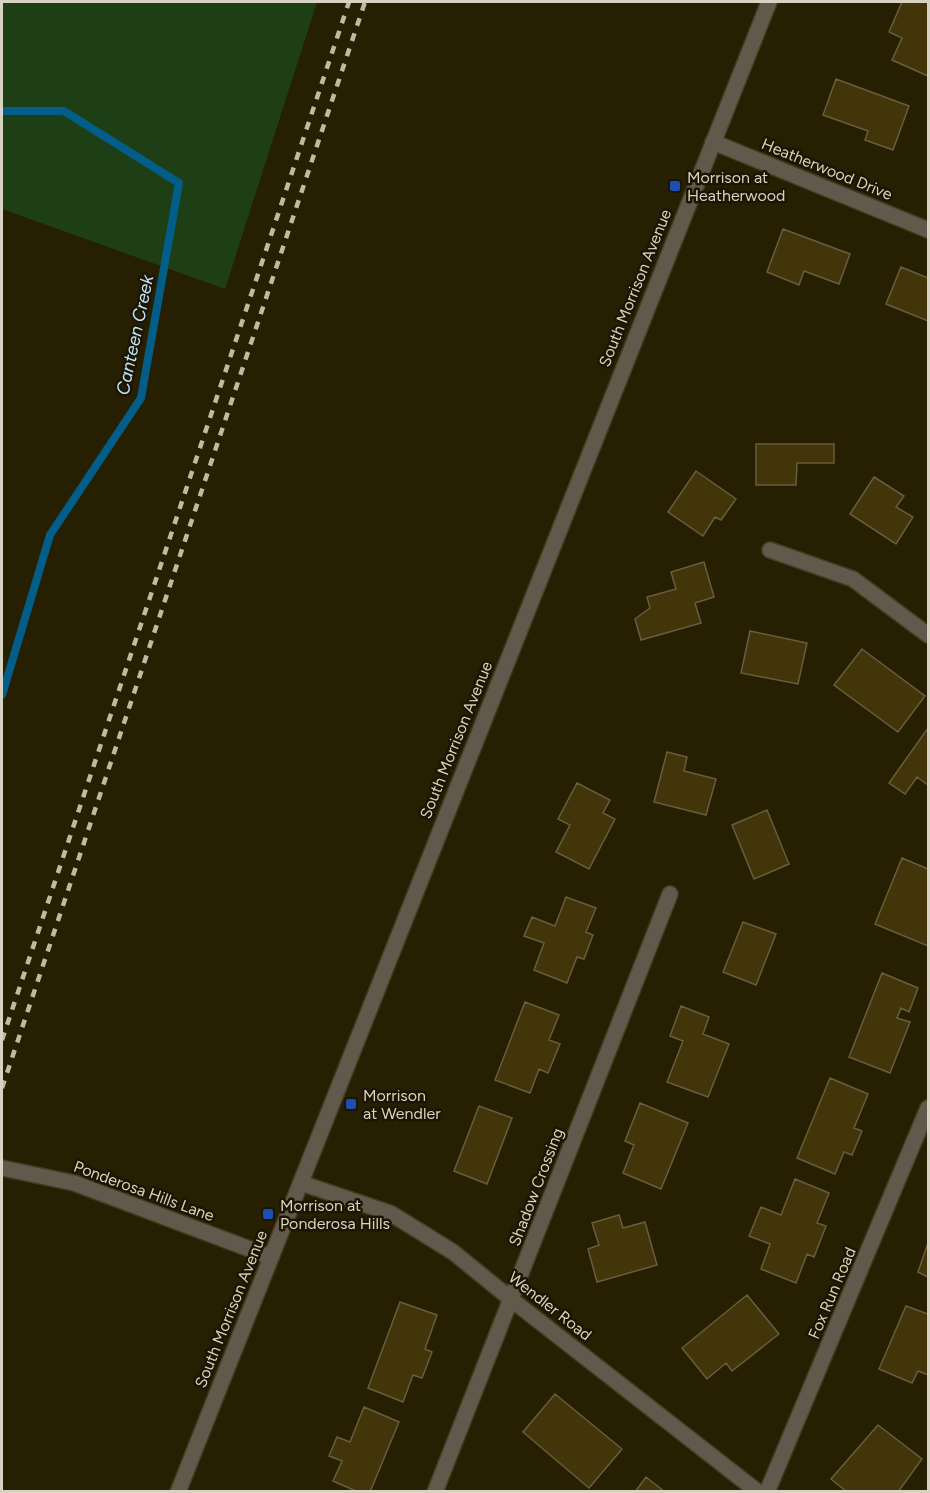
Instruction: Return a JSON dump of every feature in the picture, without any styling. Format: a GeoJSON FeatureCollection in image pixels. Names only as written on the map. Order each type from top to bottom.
{"type":"FeatureCollection","features":[{"type":"Feature","properties":{"kind":"street","name":"South Morrison Avenue"},"geometry":{"type":"LineString","coordinates":[[178,1491],[769,2]]}},
{"type":"Feature","properties":{"kind":"street","name":"Heatherwood Drive"},"geometry":{"type":"LineString","coordinates":[[713,142],[928,230]]}},
{"type":"Feature","properties":{"kind":"street"},"geometry":{"type":"LineString","coordinates":[[770,550],[853,579],[928,635]]}},
{"type":"Feature","properties":{"kind":"street","name":"Shadow Crossing"},"geometry":{"type":"LineString","coordinates":[[435,1491],[670,894]]}},
{"type":"Feature","properties":{"kind":"street","name":"Fox Run Road"},"geometry":{"type":"LineString","coordinates":[[767,1491],[928,1107]]}},
{"type":"Feature","properties":{"kind":"street"},"geometry":{"type":"LineString","coordinates":[[914,1145],[928,1151]]}},
{"type":"Feature","properties":{"kind":"street","name":"Ponderosa Hills Lane"},"geometry":{"type":"LineString","coordinates":[[2,1168],[75,1183],[271,1257]]}},
{"type":"Feature","properties":{"kind":"street","name":"Wendler Road"},"geometry":{"type":"LineString","coordinates":[[301,1183],[390,1213],[453,1252],[758,1491]]}},
{"type":"Feature","properties":{"kind":"green space"},"geometry":{"type":"Polygon","coordinates":[[[2,2],[317,2],[225,289],[2,209],[2,2]]]}},
{"type":"Feature","properties":{"kind":"building"},"geometry":{"type":"Polygon","coordinates":[[[902,2],[928,2],[928,76],[892,60],[902,38],[889,32],[902,2]]]}},
{"type":"Feature","properties":{"kind":"building"},"geometry":{"type":"Polygon","coordinates":[[[836,79],[909,106],[893,150],[865,140],[868,131],[823,115],[836,79]]]}},
{"type":"Feature","properties":{"kind":"building"},"geometry":{"type":"Polygon","coordinates":[[[783,229],[850,254],[839,284],[804,271],[799,285],[767,272],[783,229]]]}},
{"type":"Feature","properties":{"kind":"building"},"geometry":{"type":"Polygon","coordinates":[[[901,267],[928,278],[928,321],[886,304],[901,267]]]}},
{"type":"Feature","properties":{"kind":"building"},"geometry":{"type":"Polygon","coordinates":[[[756,444],[834,444],[834,463],[797,463],[796,485],[756,485],[756,444]]]}},
{"type":"Feature","properties":{"kind":"building"},"geometry":{"type":"Polygon","coordinates":[[[696,471],[736,499],[721,520],[715,517],[703,536],[668,512],[696,471]]]}},
{"type":"Feature","properties":{"kind":"building"},"geometry":{"type":"Polygon","coordinates":[[[874,477],[904,496],[896,507],[913,517],[896,544],[850,514],[874,477]]]}},
{"type":"Feature","properties":{"kind":"building"},"geometry":{"type":"Polygon","coordinates":[[[704,562],[714,597],[695,603],[701,623],[641,640],[635,619],[650,608],[647,597],[676,589],[671,572],[704,562]]]}},
{"type":"Feature","properties":{"kind":"building"},"geometry":{"type":"Polygon","coordinates":[[[750,631],[807,643],[798,684],[741,673],[750,631]]]}},
{"type":"Feature","properties":{"kind":"building"},"geometry":{"type":"Polygon","coordinates":[[[862,649],[925,696],[898,732],[834,685],[862,649]]]}},
{"type":"Feature","properties":{"kind":"building"},"geometry":{"type":"Polygon","coordinates":[[[928,728],[928,785],[917,777],[905,794],[889,783],[928,728]]]}},
{"type":"Feature","properties":{"kind":"building"},"geometry":{"type":"Polygon","coordinates":[[[667,752],[687,757],[684,771],[716,779],[706,815],[654,802],[667,752]]]}},
{"type":"Feature","properties":{"kind":"building"},"geometry":{"type":"Polygon","coordinates":[[[577,783],[610,800],[603,813],[615,819],[589,869],[556,852],[570,825],[558,819],[577,783]]]}},
{"type":"Feature","properties":{"kind":"building"},"geometry":{"type":"Polygon","coordinates":[[[767,810],[789,864],[754,879],[732,825],[767,810]]]}},
{"type":"Feature","properties":{"kind":"building"},"geometry":{"type":"Polygon","coordinates":[[[902,858],[928,869],[928,946],[875,924],[902,858]]]}},
{"type":"Feature","properties":{"kind":"building"},"geometry":{"type":"Polygon","coordinates":[[[566,897],[596,908],[586,932],[593,935],[584,959],[577,957],[567,983],[534,970],[544,943],[524,936],[532,917],[555,926],[566,897]]]}},
{"type":"Feature","properties":{"kind":"building"},"geometry":{"type":"Polygon","coordinates":[[[743,922],[776,934],[756,985],[723,972],[743,922]]]}},
{"type":"Feature","properties":{"kind":"building"},"geometry":{"type":"Polygon","coordinates":[[[882,973],[918,988],[909,1012],[901,1008],[897,1018],[910,1022],[890,1073],[849,1057],[882,973]]]}},
{"type":"Feature","properties":{"kind":"building"},"geometry":{"type":"Polygon","coordinates":[[[525,1002],[559,1015],[549,1040],[560,1044],[548,1073],[539,1069],[530,1093],[495,1080],[525,1002]]]}},
{"type":"Feature","properties":{"kind":"building"},"geometry":{"type":"Polygon","coordinates":[[[681,1006],[709,1017],[703,1034],[729,1044],[708,1097],[667,1082],[683,1041],[670,1036],[681,1006]]]}},
{"type":"Feature","properties":{"kind":"building"},"geometry":{"type":"Polygon","coordinates":[[[830,1078],[868,1094],[854,1128],[862,1131],[852,1155],[844,1152],[835,1174],[797,1158],[830,1078]]]}},
{"type":"Feature","properties":{"kind":"building"},"geometry":{"type":"Polygon","coordinates":[[[640,1103],[688,1123],[661,1189],[623,1173],[634,1145],[625,1141],[640,1103]]]}},
{"type":"Feature","properties":{"kind":"building"},"geometry":{"type":"Polygon","coordinates":[[[479,1106],[512,1118],[487,1184],[454,1171],[479,1106]]]}},
{"type":"Feature","properties":{"kind":"building"},"geometry":{"type":"Polygon","coordinates":[[[795,1179],[829,1193],[817,1223],[826,1226],[814,1257],[807,1254],[796,1283],[761,1269],[770,1244],[749,1236],[761,1207],[781,1215],[795,1179]]]}},
{"type":"Feature","properties":{"kind":"building"},"geometry":{"type":"Polygon","coordinates":[[[619,1215],[623,1228],[645,1222],[657,1265],[597,1282],[588,1249],[599,1245],[592,1223],[619,1215]]]}},
{"type":"Feature","properties":{"kind":"building"},"geometry":{"type":"Polygon","coordinates":[[[928,1243],[928,1277],[918,1272],[928,1243]]]}},
{"type":"Feature","properties":{"kind":"building"},"geometry":{"type":"Polygon","coordinates":[[[747,1295],[779,1334],[732,1371],[726,1363],[707,1379],[682,1348],[747,1295]]]}},
{"type":"Feature","properties":{"kind":"building"},"geometry":{"type":"Polygon","coordinates":[[[400,1302],[437,1315],[425,1349],[432,1352],[422,1378],[413,1375],[403,1402],[368,1388],[400,1302]]]}},
{"type":"Feature","properties":{"kind":"building"},"geometry":{"type":"Polygon","coordinates":[[[906,1306],[928,1314],[928,1375],[918,1371],[912,1383],[879,1369],[906,1306]]]}},
{"type":"Feature","properties":{"kind":"building"},"geometry":{"type":"Polygon","coordinates":[[[555,1394],[622,1449],[589,1488],[523,1432],[555,1394]]]}},
{"type":"Feature","properties":{"kind":"building"},"geometry":{"type":"Polygon","coordinates":[[[364,1407],[399,1422],[370,1492],[358,1492],[333,1481],[342,1461],[329,1456],[337,1437],[350,1442],[364,1407]]]}},
{"type":"Feature","properties":{"kind":"building"},"geometry":{"type":"Polygon","coordinates":[[[878,1425],[922,1459],[898,1492],[847,1492],[831,1479],[878,1425]]]}},
{"type":"Feature","properties":{"kind":"building"},"geometry":{"type":"Polygon","coordinates":[[[646,1477],[665,1492],[635,1492],[646,1477]]]}},
{"type":"Feature","properties":{"kind":"waterway","name":"Canteen Creek"},"geometry":{"type":"LineString","coordinates":[[2,111],[64,111],[179,183],[141,398],[50,535],[2,695]]}},
{"type":"Feature","properties":{"kind":"railway"},"geometry":{"type":"LineString","coordinates":[[2,1040],[349,2]]}},
{"type":"Feature","properties":{"kind":"railway"},"geometry":{"type":"LineString","coordinates":[[2,1088],[365,2]]}},
{"type":"Feature","properties":{"kind":"place","name":"Morrison at Heatherwood"},"geometry":{"type":"Point","coordinates":[675,186]}},
{"type":"Feature","properties":{"kind":"place","name":"Morrison at Wendler"},"geometry":{"type":"Point","coordinates":[351,1104]}},
{"type":"Feature","properties":{"kind":"place","name":"Morrison at Ponderosa Hills"},"geometry":{"type":"Point","coordinates":[268,1214]}}]}
